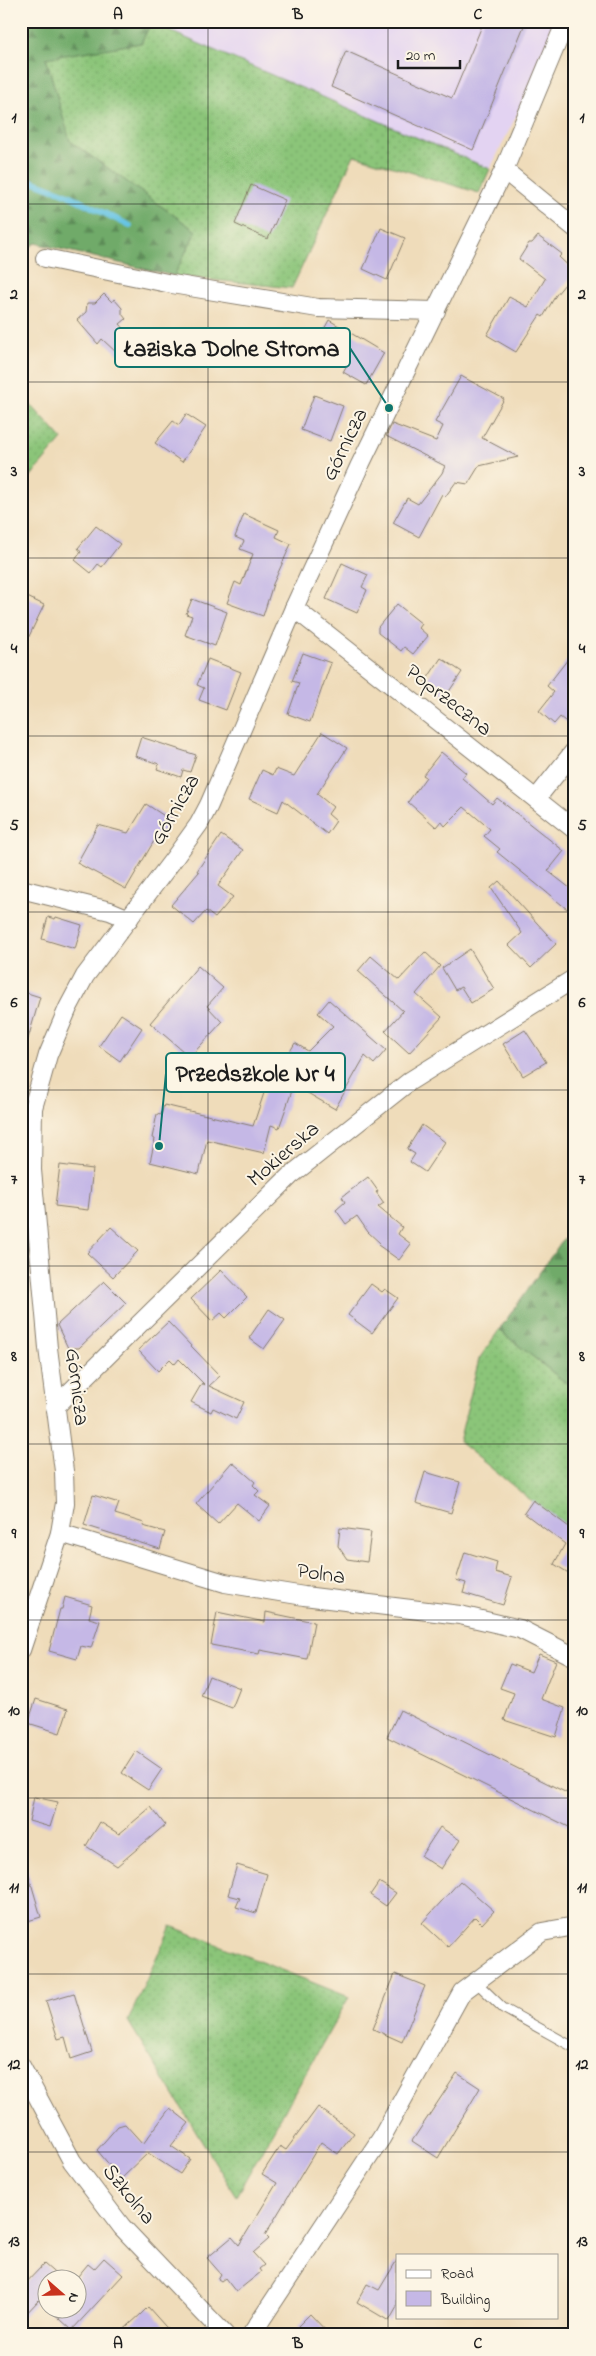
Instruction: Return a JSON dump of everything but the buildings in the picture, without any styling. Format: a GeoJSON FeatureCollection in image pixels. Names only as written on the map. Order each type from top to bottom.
{"type":"FeatureCollection","features":[{"type":"Feature","properties":{"kind":"street","name":"Górnicza"},"geometry":{"type":"LineString","coordinates":[[21,1650],[60,1533],[65,1502],[64,1471],[27,1172],[33,1108],[48,1055],[68,1008],[86,976],[199,824],[294,608],[359,467],[504,170],[566,21]]}},
{"type":"Feature","properties":{"kind":"street"},"geometry":{"type":"LineString","coordinates":[[504,170],[575,228]]}},
{"type":"Feature","properties":{"kind":"street"},"geometry":{"type":"LineString","coordinates":[[44,258],[172,284],[318,308],[436,311]]}},
{"type":"Feature","properties":{"kind":"street","name":"Poprzeczna"},"geometry":{"type":"LineString","coordinates":[[294,608],[575,830]]}},
{"type":"Feature","properties":{"kind":"street"},"geometry":{"type":"LineString","coordinates":[[536,799],[575,750]]}},
{"type":"Feature","properties":{"kind":"street"},"geometry":{"type":"LineString","coordinates":[[21,889],[110,911],[128,919]]}},
{"type":"Feature","properties":{"kind":"street","name":"Mokierska"},"geometry":{"type":"LineString","coordinates":[[55,1407],[290,1176],[410,1081],[575,978]]}},
{"type":"Feature","properties":{"kind":"street","name":"Polna"},"geometry":{"type":"LineString","coordinates":[[60,1533],[225,1583],[304,1596],[460,1615],[520,1628],[575,1657]]}},
{"type":"Feature","properties":{"kind":"street"},"geometry":{"type":"LineString","coordinates":[[250,2335],[382,2137],[462,1992],[542,1932],[575,1926]]}},
{"type":"Feature","properties":{"kind":"street","name":"Szkolna"},"geometry":{"type":"LineString","coordinates":[[21,2066],[72,2161],[122,2227],[225,2335]]}},
{"type":"Feature","properties":{"kind":"lane"},"geometry":{"type":"LineString","coordinates":[[476,1982],[504,2008],[575,2048]]}},
{"type":"Feature","properties":{"kind":"shaded area"},"geometry":{"type":"Polygon","coordinates":[[[152,21],[563,21],[490,169],[151,23],[152,21]]]}},
{"type":"Feature","properties":{"kind":"green space"},"geometry":{"type":"Polygon","coordinates":[[[21,21],[152,21],[141,43],[46,58],[70,141],[196,231],[174,276],[35,243],[21,255],[21,21]]]}},
{"type":"Feature","properties":{"kind":"green space"},"geometry":{"type":"Polygon","coordinates":[[[151,23],[490,169],[479,193],[354,155],[292,288],[174,276],[196,231],[69,141],[46,57],[141,43],[151,23]]]}},
{"type":"Feature","properties":{"kind":"green space"},"geometry":{"type":"Polygon","coordinates":[[[21,394],[62,439],[21,488],[21,394]]]}},
{"type":"Feature","properties":{"kind":"green space"},"geometry":{"type":"Polygon","coordinates":[[[564,1238],[575,1247],[575,1390],[499,1330],[564,1238]]]}},
{"type":"Feature","properties":{"kind":"green space"},"geometry":{"type":"Polygon","coordinates":[[[499,1330],[575,1390],[575,1536],[459,1442],[479,1359],[499,1330]]]}},
{"type":"Feature","properties":{"kind":"green space"},"geometry":{"type":"Polygon","coordinates":[[[171,1926],[349,1997],[236,2196],[128,2021],[171,1926]]]}},
{"type":"Feature","properties":{"kind":"waterway"},"geometry":{"type":"LineString","coordinates":[[21,177],[64,193],[130,226]]}},
{"type":"Feature","properties":{"kind":"place","name":"Łaziska Dolne Stroma"},"geometry":{"type":"Point","coordinates":[389,408]}},
{"type":"Feature","properties":{"kind":"place","name":"Przedszkole Nr 4"},"geometry":{"type":"Point","coordinates":[159,1146]}}]}
